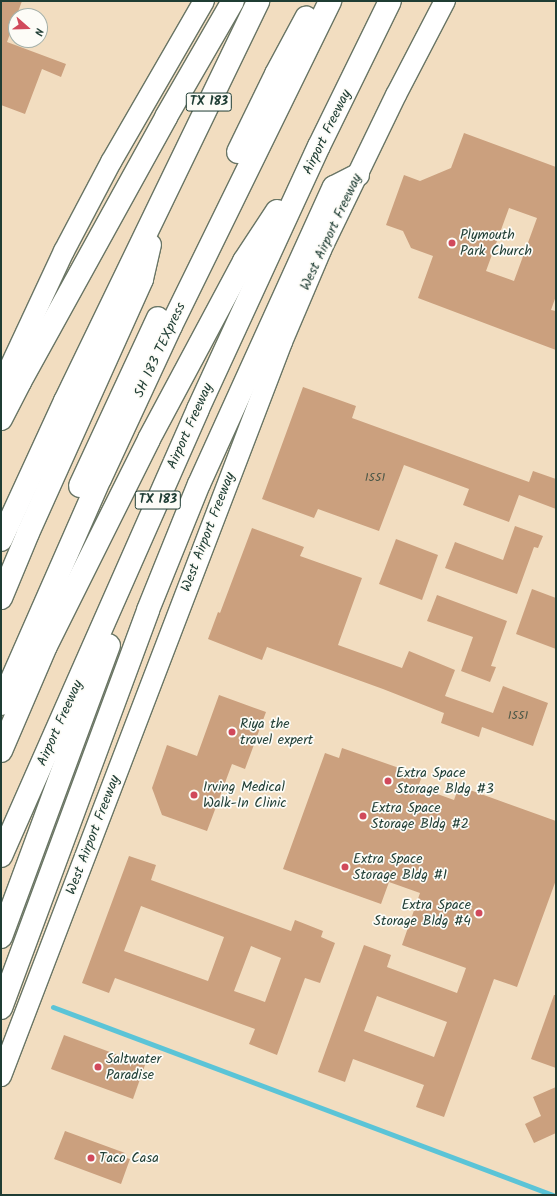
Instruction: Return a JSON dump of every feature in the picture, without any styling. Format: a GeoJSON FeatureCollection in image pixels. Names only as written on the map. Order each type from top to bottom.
{"type":"FeatureCollection","features":[{"type":"Feature","properties":{"kind":"highway"},"geometry":{"type":"LineString","coordinates":[[1,419],[166,117],[233,1]]}},
{"type":"Feature","properties":{"kind":"highway","name":"TX 183"},"geometry":{"type":"LineString","coordinates":[[1,540],[68,394],[258,1]]}},
{"type":"Feature","properties":{"kind":"highway","name":"SH 183 TEXpress"},"geometry":{"type":"LineString","coordinates":[[1,666],[141,353],[276,74],[314,1]]}},
{"type":"Feature","properties":{"kind":"highway","name":"SH 183 TEXpress"},"geometry":{"type":"LineString","coordinates":[[1,704],[100,479],[170,326],[330,1]]}},
{"type":"Feature","properties":{"kind":"highway","name":"Airport Freeway"},"geometry":{"type":"LineString","coordinates":[[1,856],[201,402],[319,146],[390,1]]}},
{"type":"Feature","properties":{"kind":"highway"},"geometry":{"type":"LineString","coordinates":[[1,750],[46,646],[152,432],[244,261],[319,146]]}},
{"type":"Feature","properties":{"kind":"highway"},"geometry":{"type":"LineString","coordinates":[[1,1008],[148,610],[199,484],[334,187],[358,175]]}},
{"type":"Feature","properties":{"kind":"highway"},"geometry":{"type":"LineString","coordinates":[[1,598],[47,490],[142,279],[160,203]]}},
{"type":"Feature","properties":{"kind":"highway"},"geometry":{"type":"LineString","coordinates":[[1,936],[116,625],[122,583]]}},
{"type":"Feature","properties":{"kind":"main road"},"geometry":{"type":"LineString","coordinates":[[1,386],[64,250],[111,162],[204,1]]}},
{"type":"Feature","properties":{"kind":"main road","name":"West Airport Freeway"},"geometry":{"type":"LineString","coordinates":[[1,1076],[282,342],[321,250],[445,1]]}},
{"type":"Feature","properties":{"kind":"building"},"geometry":{"type":"Polygon","coordinates":[[[1,1],[22,1],[19,8],[8,8],[8,48],[23,48],[66,64],[61,77],[42,69],[25,114],[1,105],[1,1]]]}},
{"type":"Feature","properties":{"kind":"building","name":"Plymouth Park Church"},"geometry":{"type":"Polygon","coordinates":[[[464,133],[556,167],[556,296],[551,310],[556,311],[556,350],[418,298],[433,256],[411,248],[403,231],[386,225],[404,175],[420,181],[451,168],[464,133]],[[509,208],[486,271],[514,281],[537,218],[509,208]]]}},
{"type":"Feature","properties":{"kind":"building"},"geometry":{"type":"Polygon","coordinates":[[[303,387],[356,406],[352,418],[529,482],[533,471],[556,479],[556,509],[519,495],[509,522],[463,505],[469,489],[404,465],[379,531],[318,509],[314,518],[262,499],[303,387]]]}},
{"type":"Feature","properties":{"kind":"building"},"geometry":{"type":"Polygon","coordinates":[[[515,526],[543,536],[538,548],[534,547],[517,594],[445,568],[455,542],[503,560],[515,526]]]}},
{"type":"Feature","properties":{"kind":"building"},"geometry":{"type":"Polygon","coordinates":[[[252,528],[304,547],[300,556],[362,578],[338,645],[402,668],[409,651],[455,670],[445,696],[493,713],[503,686],[548,703],[533,746],[482,727],[479,737],[441,723],[444,713],[267,647],[262,660],[208,639],[218,612],[220,613],[252,528]]]}},
{"type":"Feature","properties":{"kind":"building"},"geometry":{"type":"Polygon","coordinates":[[[396,539],[438,555],[422,600],[379,584],[396,539]]]}},
{"type":"Feature","properties":{"kind":"building"},"geometry":{"type":"Polygon","coordinates":[[[532,589],[556,598],[556,649],[516,634],[532,589]]]}},
{"type":"Feature","properties":{"kind":"building"},"geometry":{"type":"Polygon","coordinates":[[[437,595],[507,621],[491,666],[496,667],[490,682],[461,671],[473,637],[427,621],[437,595]]]}},
{"type":"Feature","properties":{"kind":"building"},"geometry":{"type":"Polygon","coordinates":[[[219,695],[266,712],[245,769],[232,764],[207,831],[162,815],[152,788],[167,745],[197,756],[219,695]]]}},
{"type":"Feature","properties":{"kind":"building"},"geometry":{"type":"Polygon","coordinates":[[[342,748],[422,776],[418,787],[454,800],[459,786],[556,821],[556,880],[517,987],[494,979],[444,1117],[416,1107],[424,1085],[353,1059],[345,1082],[318,1072],[364,945],[391,955],[387,967],[457,993],[466,968],[402,945],[420,893],[389,882],[381,904],[283,869],[325,753],[339,758],[342,748]],[[377,996],[364,1031],[434,1057],[447,1022],[377,996]]]}},
{"type":"Feature","properties":{"kind":"building"},"geometry":{"type":"Polygon","coordinates":[[[129,856],[156,865],[151,880],[291,931],[295,920],[323,931],[321,937],[335,943],[320,983],[305,978],[277,1055],[249,1044],[255,1029],[115,978],[109,993],[82,983],[129,856]],[[141,906],[124,951],[208,981],[224,937],[141,906]],[[251,946],[234,991],[265,1002],[281,958],[251,946]]]}},
{"type":"Feature","properties":{"kind":"building"},"geometry":{"type":"Polygon","coordinates":[[[554,995],[556,995],[556,1068],[531,1059],[554,995]]]}},
{"type":"Feature","properties":{"kind":"building","name":"Saltwater Paradise"},"geometry":{"type":"Polygon","coordinates":[[[64,1035],[145,1065],[133,1099],[51,1069],[64,1035]]]}},
{"type":"Feature","properties":{"kind":"building"},"geometry":{"type":"Polygon","coordinates":[[[556,1087],[556,1133],[534,1143],[525,1124],[541,1116],[533,1097],[556,1087]]]}},
{"type":"Feature","properties":{"kind":"building","name":"Taco Casa"},"geometry":{"type":"Polygon","coordinates":[[[65,1131],[125,1153],[123,1157],[130,1159],[121,1184],[54,1159],[65,1131]]]}},
{"type":"Feature","properties":{"kind":"waterway"},"geometry":{"type":"LineString","coordinates":[[53,1007],[553,1195]]}},
{"type":"Feature","properties":{"kind":"place","name":"Plymouth Park Church"},"geometry":{"type":"Point","coordinates":[452,243]}},
{"type":"Feature","properties":{"kind":"place","name":"Riya the travel expert"},"geometry":{"type":"Point","coordinates":[232,732]}},
{"type":"Feature","properties":{"kind":"place","name":"Extra Space Storage Bldg #3"},"geometry":{"type":"Point","coordinates":[388,781]}},
{"type":"Feature","properties":{"kind":"place","name":"Irving Medical Walk-In Clinic"},"geometry":{"type":"Point","coordinates":[194,795]}},
{"type":"Feature","properties":{"kind":"place","name":"Extra Space Storage Bldg #2"},"geometry":{"type":"Point","coordinates":[363,816]}},
{"type":"Feature","properties":{"kind":"place","name":"Extra Space Storage Bldg #1"},"geometry":{"type":"Point","coordinates":[345,867]}},
{"type":"Feature","properties":{"kind":"place","name":"Extra Space Storage Bldg #4"},"geometry":{"type":"Point","coordinates":[479,913]}},
{"type":"Feature","properties":{"kind":"place","name":"Saltwater Paradise"},"geometry":{"type":"Point","coordinates":[98,1067]}},
{"type":"Feature","properties":{"kind":"place","name":"Taco Casa"},"geometry":{"type":"Point","coordinates":[91,1158]}}]}
